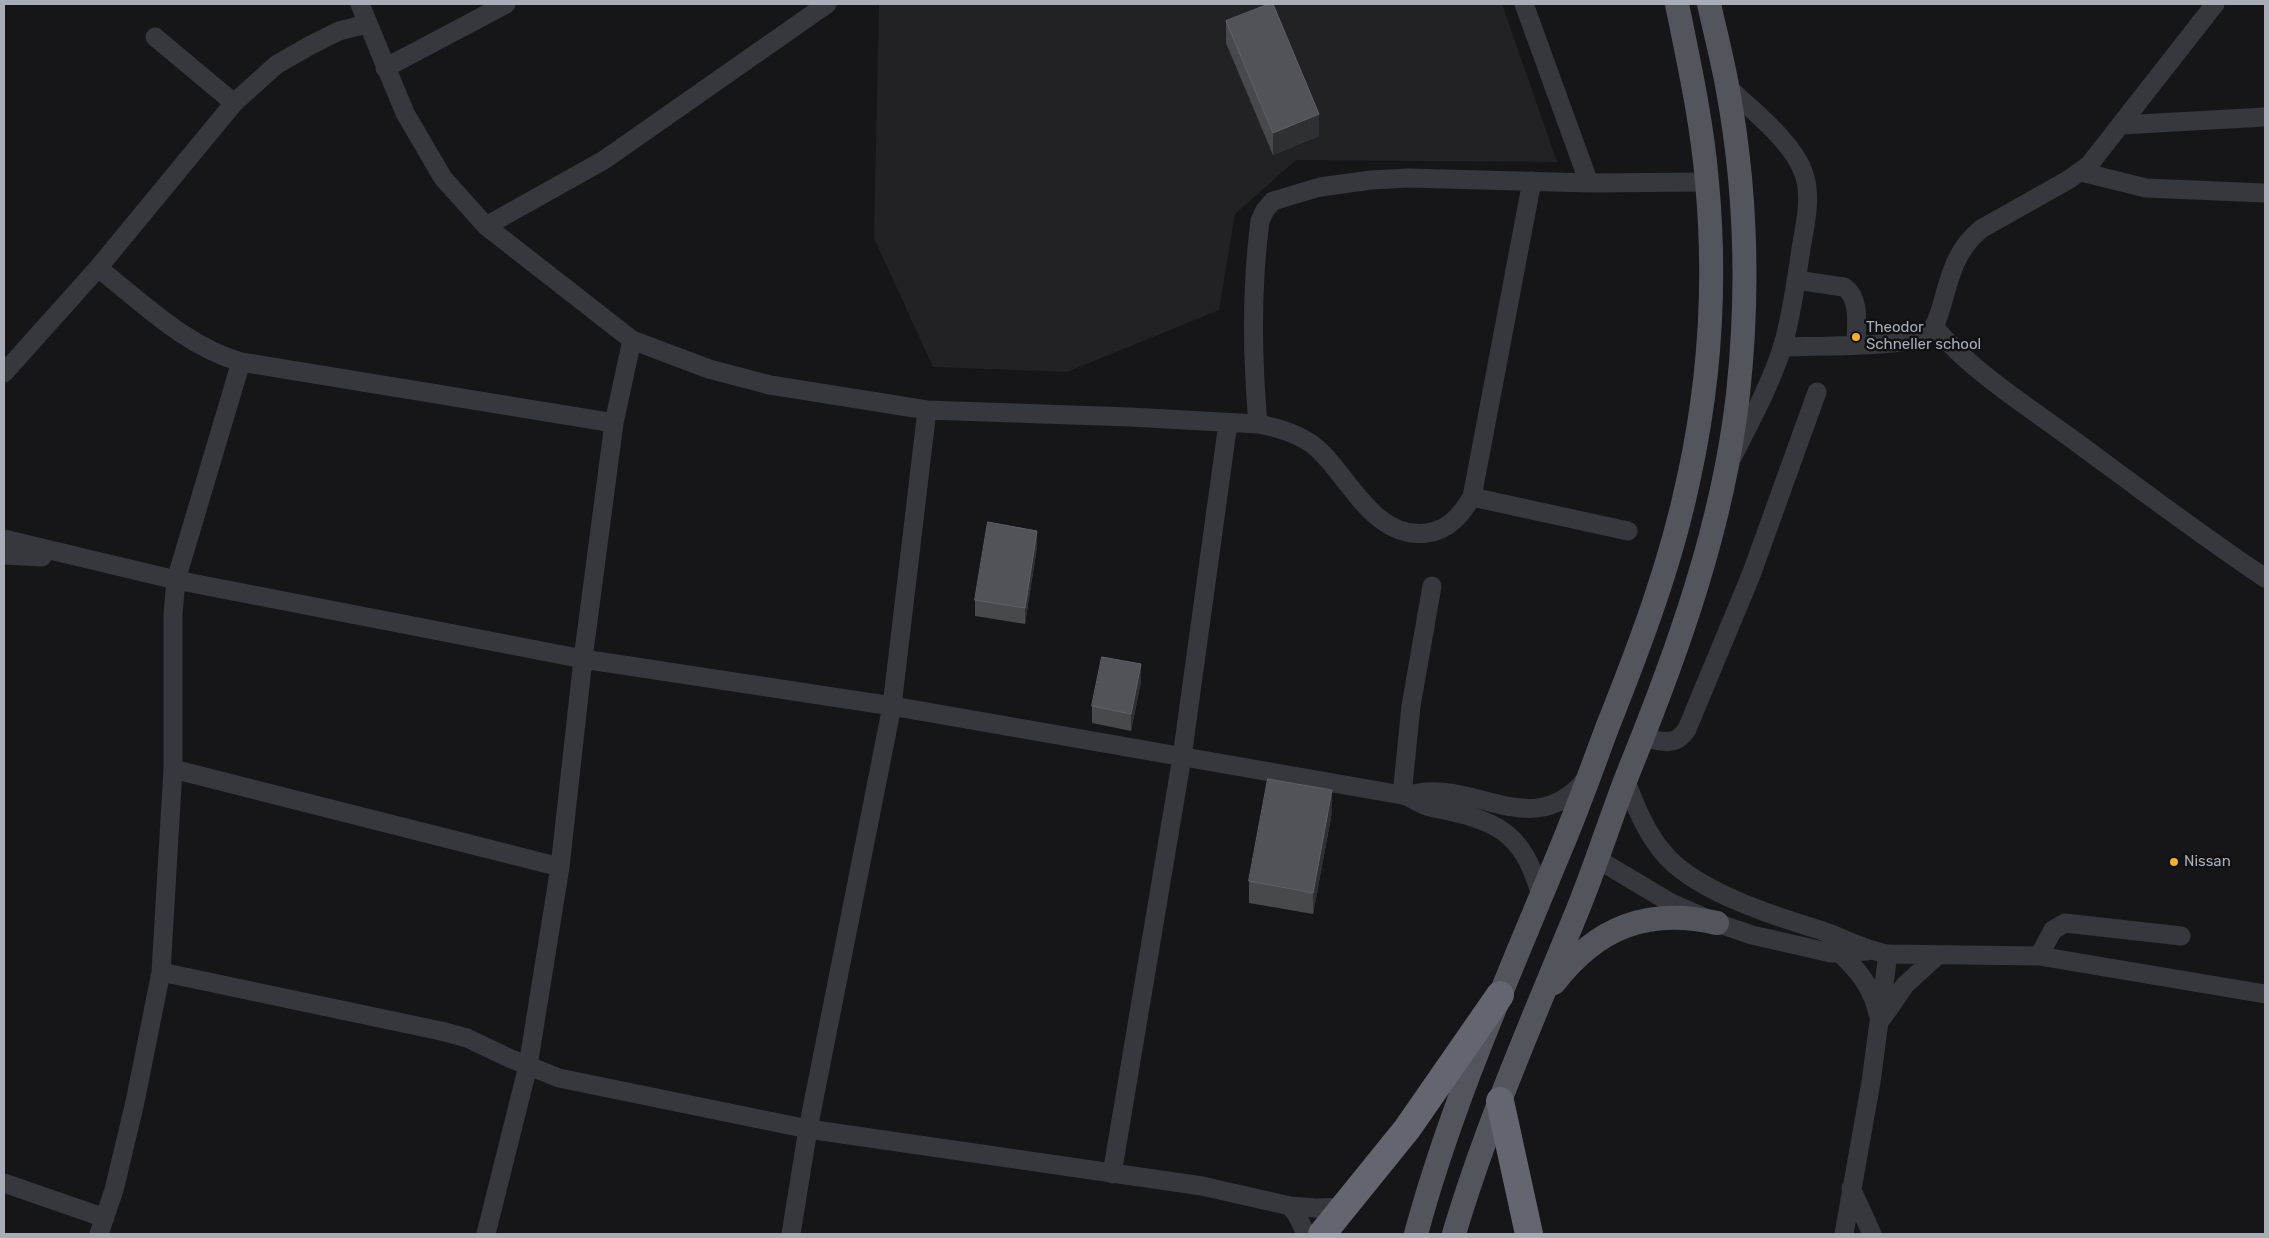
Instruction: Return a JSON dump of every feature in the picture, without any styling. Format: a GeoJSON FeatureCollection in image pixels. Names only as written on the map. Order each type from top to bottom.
{"type":"FeatureCollection","features":[{"type":"Feature","properties":{"kind":"highway"},"geometry":{"type":"LineString","coordinates":[[1322,1234],[1406,1129],[1500,995]]}},
{"type":"Feature","properties":{"kind":"highway"},"geometry":{"type":"LineString","coordinates":[[1500,1101],[1529,1233]]}},
{"type":"Feature","properties":{"kind":"main road"},"geometry":{"type":"LineString","coordinates":[[1416,1234],[1438,1156],[1500,995],[1563,844],[1650,618],[1673,547],[1690,475],[1702,403],[1709,329],[1711,256],[1707,182],[1696,94],[1677,4]]}},
{"type":"Feature","properties":{"kind":"main road"},"geometry":{"type":"LineString","coordinates":[[1454,1234],[1470,1180],[1536,1006],[1597,859],[1673,660],[1708,548],[1726,470],[1738,394],[1744,317],[1744,240],[1738,162],[1727,86],[1709,4]]}},
{"type":"Feature","properties":{"kind":"main road"},"geometry":{"type":"LineString","coordinates":[[1563,844],[1597,859]]}},
{"type":"Feature","properties":{"kind":"main road"},"geometry":{"type":"LineString","coordinates":[[1536,1006],[1567,966],[1581,952],[1624,926],[1638,921],[1665,917],[1682,917],[1717,923]]}},
{"type":"Feature","properties":{"kind":"street"},"geometry":{"type":"LineString","coordinates":[[360,4],[405,113],[443,178],[486,226],[632,340],[709,369],[770,385],[927,410],[1130,417],[1258,424],[1291,433],[1320,450],[1376,515],[1400,532],[1417,534],[1433,532],[1448,526],[1461,515],[1472,496],[1532,181]]}},
{"type":"Feature","properties":{"kind":"street"},"geometry":{"type":"LineString","coordinates":[[385,68],[506,4]]}},
{"type":"Feature","properties":{"kind":"street"},"geometry":{"type":"LineString","coordinates":[[486,226],[604,160],[827,4]]}},
{"type":"Feature","properties":{"kind":"street"},"geometry":{"type":"LineString","coordinates":[[1524,4],[1589,183]]}},
{"type":"Feature","properties":{"kind":"street"},"geometry":{"type":"LineString","coordinates":[[1782,347],[1916,340],[1934,327],[1939,318],[1954,264],[1970,239],[1981,229],[2081,172],[2098,156],[2216,4]]}},
{"type":"Feature","properties":{"kind":"street"},"geometry":{"type":"LineString","coordinates":[[4,373],[98,268],[234,103],[276,65],[301,50],[339,32],[367,24]]}},
{"type":"Feature","properties":{"kind":"street"},"geometry":{"type":"LineString","coordinates":[[155,37],[234,103]]}},
{"type":"Feature","properties":{"kind":"street"},"geometry":{"type":"LineString","coordinates":[[1726,470],[1760,401],[1782,347],[1796,280],[1807,211],[1804,174],[1796,158],[1785,143],[1727,86]]}},
{"type":"Feature","properties":{"kind":"street"},"geometry":{"type":"LineString","coordinates":[[2121,125],[2265,117]]}},
{"type":"Feature","properties":{"kind":"street"},"geometry":{"type":"LineString","coordinates":[[2081,172],[2146,188],[2265,193]]}},
{"type":"Feature","properties":{"kind":"street"},"geometry":{"type":"LineString","coordinates":[[1258,424],[1252,356],[1253,308],[1260,221],[1272,201],[1320,188],[1371,180],[1409,178],[1589,183],[1707,182]]}},
{"type":"Feature","properties":{"kind":"street"},"geometry":{"type":"LineString","coordinates":[[98,268],[189,340],[222,357],[241,362],[614,423]]}},
{"type":"Feature","properties":{"kind":"street"},"geometry":{"type":"LineString","coordinates":[[1796,280],[1844,286],[1848,289],[1855,304],[1856,344]]}},
{"type":"Feature","properties":{"kind":"street"},"geometry":{"type":"LineString","coordinates":[[1934,327],[1968,363],[2223,550],[2265,578]]}},
{"type":"Feature","properties":{"kind":"street"},"geometry":{"type":"LineString","coordinates":[[486,1234],[528,1066],[560,867],[583,659],[614,423],[632,340]]}},
{"type":"Feature","properties":{"kind":"street"},"geometry":{"type":"LineString","coordinates":[[4,1183],[102,1226],[135,1102],[161,972],[173,769],[173,614],[176,580],[241,362]]}},
{"type":"Feature","properties":{"kind":"street"},"geometry":{"type":"LineString","coordinates":[[1644,737],[1673,742],[1684,734],[1687,729],[1752,575],[1817,392]]}},
{"type":"Feature","properties":{"kind":"street"},"geometry":{"type":"LineString","coordinates":[[791,1234],[808,1129],[892,706],[927,410]]}},
{"type":"Feature","properties":{"kind":"street"},"geometry":{"type":"LineString","coordinates":[[1112,1174],[1182,757],[1228,423]]}},
{"type":"Feature","properties":{"kind":"street"},"geometry":{"type":"LineString","coordinates":[[1472,496],[1628,531]]}},
{"type":"Feature","properties":{"kind":"street"},"geometry":{"type":"LineString","coordinates":[[4,538],[176,580],[583,659],[892,706],[1404,795],[1421,804],[1472,816],[1507,833],[1516,841],[1530,861],[1541,896]]}},
{"type":"Feature","properties":{"kind":"street"},"geometry":{"type":"LineString","coordinates":[[4,555],[93,560]]}},
{"type":"Feature","properties":{"kind":"street"},"geometry":{"type":"LineString","coordinates":[[1404,795],[1411,706],[1432,586]]}},
{"type":"Feature","properties":{"kind":"street"},"geometry":{"type":"LineString","coordinates":[[173,769],[560,867]]}},
{"type":"Feature","properties":{"kind":"street"},"geometry":{"type":"LineString","coordinates":[[1404,795],[1437,792],[1478,798],[1512,808],[1534,809],[1565,798],[1589,776]]}},
{"type":"Feature","properties":{"kind":"street"},"geometry":{"type":"LineString","coordinates":[[1626,781],[1654,841],[1669,858],[1686,872],[1754,908],[1835,935],[1867,951]]}},
{"type":"Feature","properties":{"kind":"street"},"geometry":{"type":"LineString","coordinates":[[1597,859],[1671,902],[1717,923],[1787,944],[1841,954],[1867,951],[1888,954],[2039,956],[2265,994]]}},
{"type":"Feature","properties":{"kind":"street"},"geometry":{"type":"LineString","coordinates":[[2039,956],[2053,930],[2065,924],[2180,936]]}},
{"type":"Feature","properties":{"kind":"street"},"geometry":{"type":"LineString","coordinates":[[1841,954],[1853,965],[1867,985],[1877,1007],[1880,1023]]}},
{"type":"Feature","properties":{"kind":"street"},"geometry":{"type":"LineString","coordinates":[[1844,1234],[1850,1187],[1880,1023],[1888,954]]}},
{"type":"Feature","properties":{"kind":"street"},"geometry":{"type":"LineString","coordinates":[[1880,1023],[1904,985],[1938,955]]}},
{"type":"Feature","properties":{"kind":"street"},"geometry":{"type":"LineString","coordinates":[[161,972],[441,1031],[467,1038],[559,1078],[808,1129],[1202,1186],[1290,1206],[1316,1208],[1344,1207]]}},
{"type":"Feature","properties":{"kind":"street"},"geometry":{"type":"LineString","coordinates":[[1850,1187],[1872,1234]]}},
{"type":"Feature","properties":{"kind":"street"},"geometry":{"type":"LineString","coordinates":[[1290,1206],[1297,1215],[1306,1234]]}},
{"type":"Feature","properties":{"kind":"shaded area"},"geometry":{"type":"Polygon","coordinates":[[[879,4],[1502,4],[1557,162],[1296,160],[1235,214],[1219,310],[1067,372],[933,367],[874,238],[879,4]]]}},
{"type":"Feature","properties":{"kind":"building"},"geometry":{"type":"Polygon","coordinates":[[[1273,4],[1319,114],[1273,133],[1226,21],[1273,4]]]}},
{"type":"Feature","properties":{"kind":"building"},"geometry":{"type":"Polygon","coordinates":[[[988,522],[1037,531],[1025,608],[975,600],[988,522]]]}},
{"type":"Feature","properties":{"kind":"building"},"geometry":{"type":"Polygon","coordinates":[[[1102,657],[1141,664],[1131,714],[1092,706],[1102,657]]]}},
{"type":"Feature","properties":{"kind":"building"},"geometry":{"type":"Polygon","coordinates":[[[1268,779],[1332,790],[1313,893],[1249,881],[1268,779]]]}},
{"type":"Feature","properties":{"kind":"place","name":"Theodor Schneller school"},"geometry":{"type":"Point","coordinates":[1856,337]}},
{"type":"Feature","properties":{"kind":"place","name":"Nissan"},"geometry":{"type":"Point","coordinates":[2174,862]}}]}
